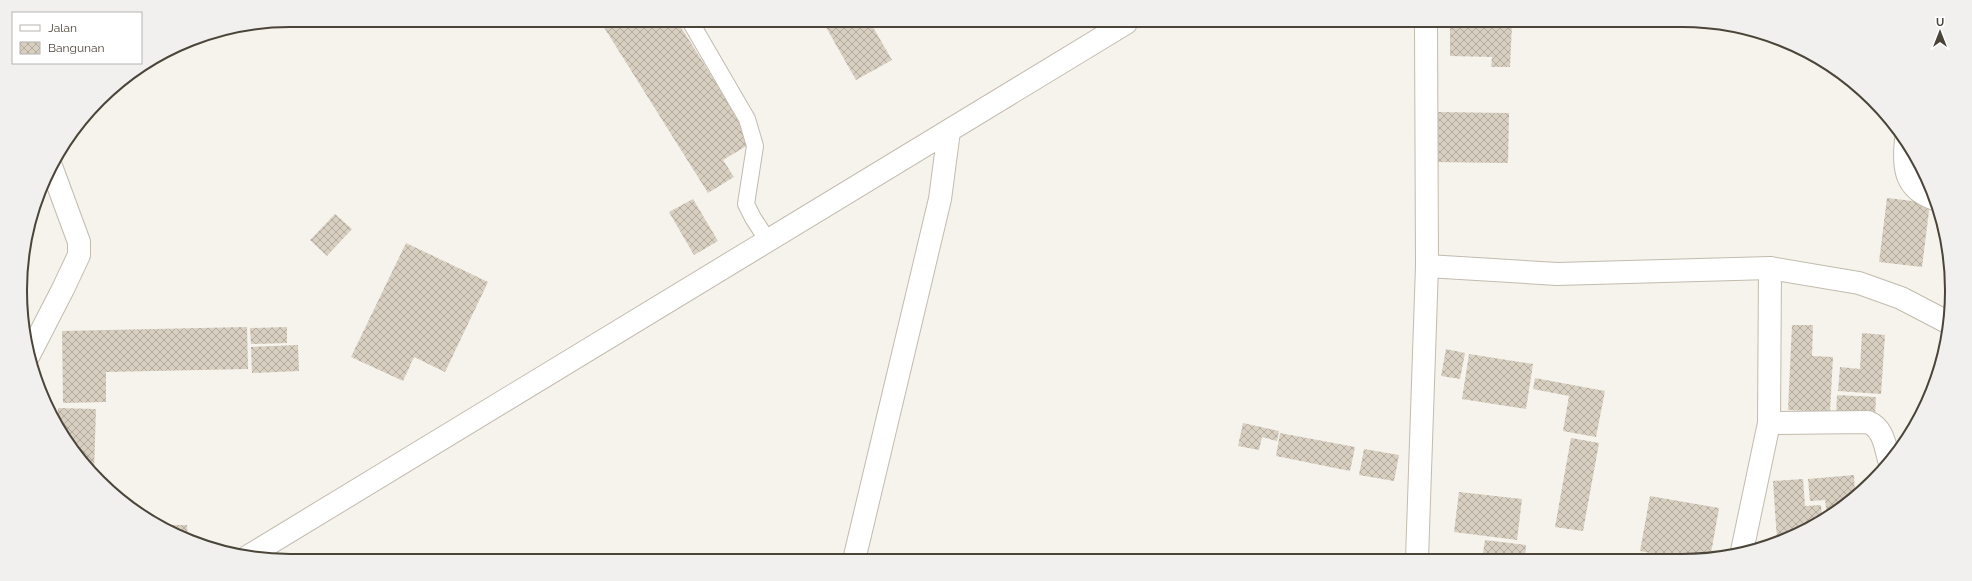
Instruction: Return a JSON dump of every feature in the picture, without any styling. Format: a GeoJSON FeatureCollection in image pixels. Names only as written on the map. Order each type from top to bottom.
{"type":"FeatureCollection","features":[{"type":"Feature","properties":{"kind":"street"},"geometry":{"type":"LineString","coordinates":[[255,552],[1119,27]]}},
{"type":"Feature","properties":{"kind":"street"},"geometry":{"type":"LineString","coordinates":[[1416,554],[1428,266],[1426,27]]}},
{"type":"Feature","properties":{"kind":"street"},"geometry":{"type":"LineString","coordinates":[[855,554],[940,199],[949,131]]}},
{"type":"Feature","properties":{"kind":"street"},"geometry":{"type":"LineString","coordinates":[[1906,152],[1906,174],[1912,186],[1922,195],[1927,196]]}},
{"type":"Feature","properties":{"kind":"street"},"geometry":{"type":"LineString","coordinates":[[33,347],[63,289],[78,255],[79,242],[54,174]]}},
{"type":"Feature","properties":{"kind":"street"},"geometry":{"type":"LineString","coordinates":[[1428,266],[1557,274],[1770,268],[1859,283],[1901,298],[1943,320]]}},
{"type":"Feature","properties":{"kind":"street"},"geometry":{"type":"LineString","coordinates":[[1743,547],[1768,423],[1770,268]]}},
{"type":"Feature","properties":{"kind":"street"},"geometry":{"type":"LineString","coordinates":[[1768,423],[1868,422],[1875,425],[1881,432],[1888,455]]}},
{"type":"Feature","properties":{"kind":"lane"},"geometry":{"type":"LineString","coordinates":[[693,27],[747,119],[753,135],[755,146],[746,204],[753,218],[768,240]]}},
{"type":"Feature","properties":{"kind":"building"},"geometry":{"type":"Polygon","coordinates":[[[604,27],[681,27],[753,142],[723,160],[734,177],[708,193],[604,27]]]}},
{"type":"Feature","properties":{"kind":"building"},"geometry":{"type":"Polygon","coordinates":[[[826,27],[873,27],[892,60],[856,80],[826,27]]]}},
{"type":"Feature","properties":{"kind":"building"},"geometry":{"type":"Polygon","coordinates":[[[1450,27],[1512,27],[1510,67],[1491,67],[1492,57],[1450,56],[1450,27]]]}},
{"type":"Feature","properties":{"kind":"building"},"geometry":{"type":"Polygon","coordinates":[[[1437,112],[1509,113],[1508,163],[1435,162],[1437,112]]]}},
{"type":"Feature","properties":{"kind":"building"},"geometry":{"type":"Polygon","coordinates":[[[1887,198],[1930,203],[1922,267],[1879,262],[1887,198]]]}},
{"type":"Feature","properties":{"kind":"building"},"geometry":{"type":"Polygon","coordinates":[[[693,199],[718,241],[694,255],[669,212],[693,199]]]}},
{"type":"Feature","properties":{"kind":"building"},"geometry":{"type":"Polygon","coordinates":[[[335,214],[352,229],[327,256],[310,240],[335,214]]]}},
{"type":"Feature","properties":{"kind":"building"},"geometry":{"type":"Polygon","coordinates":[[[406,243],[488,282],[445,372],[414,357],[403,381],[351,357],[406,243]]]}},
{"type":"Feature","properties":{"kind":"building"},"geometry":{"type":"Polygon","coordinates":[[[1792,325],[1813,325],[1812,356],[1833,357],[1830,412],[1788,410],[1792,325]]]}},
{"type":"Feature","properties":{"kind":"building"},"geometry":{"type":"Polygon","coordinates":[[[247,327],[248,369],[106,372],[106,402],[63,403],[62,331],[247,327]]]}},
{"type":"Feature","properties":{"kind":"building"},"geometry":{"type":"Polygon","coordinates":[[[287,327],[287,343],[251,344],[250,328],[287,327]]]}},
{"type":"Feature","properties":{"kind":"building"},"geometry":{"type":"Polygon","coordinates":[[[1862,333],[1885,335],[1881,394],[1838,391],[1840,367],[1860,369],[1862,333]]]}},
{"type":"Feature","properties":{"kind":"building"},"geometry":{"type":"Polygon","coordinates":[[[298,345],[299,371],[252,373],[251,347],[298,345]]]}},
{"type":"Feature","properties":{"kind":"building"},"geometry":{"type":"Polygon","coordinates":[[[1446,349],[1465,353],[1460,379],[1441,376],[1446,349]]]}},
{"type":"Feature","properties":{"kind":"building"},"geometry":{"type":"Polygon","coordinates":[[[1469,354],[1533,364],[1526,409],[1462,399],[1469,354]]]}},
{"type":"Feature","properties":{"kind":"building"},"geometry":{"type":"Polygon","coordinates":[[[1535,378],[1605,391],[1596,437],[1563,431],[1569,396],[1533,389],[1535,378]]]}},
{"type":"Feature","properties":{"kind":"building"},"geometry":{"type":"Polygon","coordinates":[[[1837,395],[1876,397],[1875,418],[1836,415],[1837,395]]]}},
{"type":"Feature","properties":{"kind":"building"},"geometry":{"type":"Polygon","coordinates":[[[58,408],[96,409],[94,466],[71,437],[58,414],[58,408]]]}},
{"type":"Feature","properties":{"kind":"building"},"geometry":{"type":"Polygon","coordinates":[[[1243,423],[1279,431],[1277,441],[1262,437],[1259,450],[1238,446],[1243,423]]]}},
{"type":"Feature","properties":{"kind":"building"},"geometry":{"type":"Polygon","coordinates":[[[1280,433],[1355,447],[1350,471],[1276,456],[1280,433]]]}},
{"type":"Feature","properties":{"kind":"building"},"geometry":{"type":"Polygon","coordinates":[[[1571,438],[1599,443],[1583,531],[1555,527],[1571,438]]]}},
{"type":"Feature","properties":{"kind":"building"},"geometry":{"type":"Polygon","coordinates":[[[1364,449],[1399,455],[1394,481],[1359,475],[1364,449]]]}},
{"type":"Feature","properties":{"kind":"building"},"geometry":{"type":"Polygon","coordinates":[[[1854,475],[1855,489],[1826,511],[1825,500],[1810,501],[1808,479],[1854,475]]]}},
{"type":"Feature","properties":{"kind":"building"},"geometry":{"type":"Polygon","coordinates":[[[1803,479],[1805,506],[1821,505],[1822,514],[1798,527],[1777,536],[1773,481],[1803,479]]]}},
{"type":"Feature","properties":{"kind":"building"},"geometry":{"type":"Polygon","coordinates":[[[1459,492],[1522,499],[1517,540],[1454,532],[1459,492]]]}},
{"type":"Feature","properties":{"kind":"building"},"geometry":{"type":"Polygon","coordinates":[[[1650,496],[1719,508],[1711,552],[1655,554],[1640,551],[1650,496]]]}},
{"type":"Feature","properties":{"kind":"building"},"geometry":{"type":"Polygon","coordinates":[[[170,525],[187,525],[187,533],[170,525]]]}},
{"type":"Feature","properties":{"kind":"building"},"geometry":{"type":"Polygon","coordinates":[[[1485,540],[1526,545],[1525,554],[1483,553],[1485,540]]]}}]}
